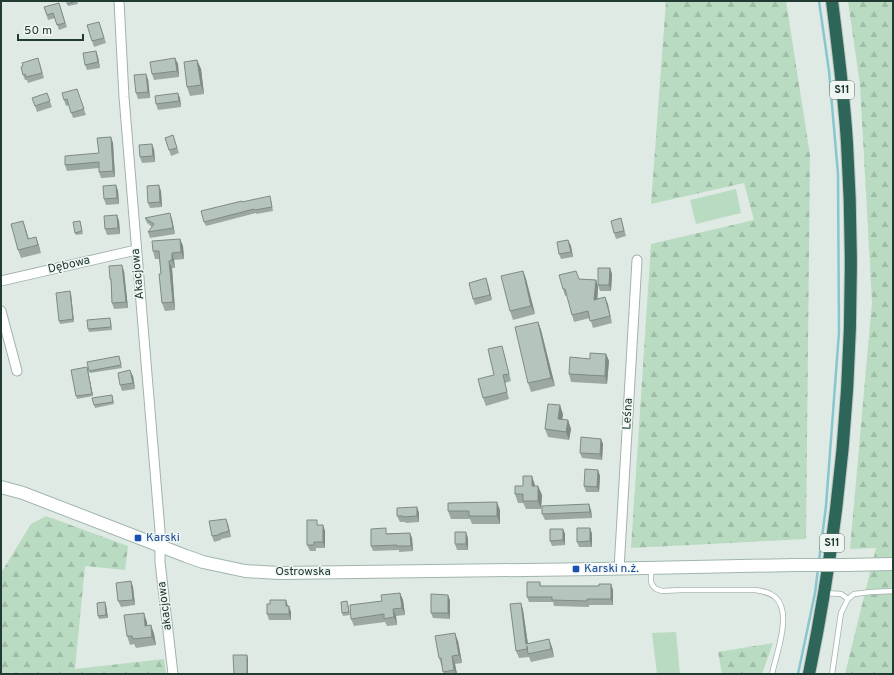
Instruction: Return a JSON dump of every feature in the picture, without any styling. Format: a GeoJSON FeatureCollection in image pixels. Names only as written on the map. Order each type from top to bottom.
{"type":"FeatureCollection","features":[{"type":"Feature","properties":{"kind":"highway","name":"S11"},"geometry":{"type":"LineString","coordinates":[[809,674],[824,593],[834,526],[845,412],[849,341],[850,269],[847,143],[832,1]]}},
{"type":"Feature","properties":{"kind":"street","name":"Akacjowa"},"geometry":{"type":"LineString","coordinates":[[119,1],[124,97],[160,530],[160,547]]}},
{"type":"Feature","properties":{"kind":"street","name":"Dębowa"},"geometry":{"type":"LineString","coordinates":[[1,281],[136,250]]}},
{"type":"Feature","properties":{"kind":"street","name":"Leśna"},"geometry":{"type":"LineString","coordinates":[[619,569],[637,260]]}},
{"type":"Feature","properties":{"kind":"street"},"geometry":{"type":"LineString","coordinates":[[1,311],[17,371]]}},
{"type":"Feature","properties":{"kind":"street","name":"Ostrowska"},"geometry":{"type":"LineString","coordinates":[[1,487],[23,493],[160,547],[203,562],[245,571],[279,573],[893,564]]}},
{"type":"Feature","properties":{"kind":"street","name":"akacjowa"},"geometry":{"type":"LineString","coordinates":[[160,547],[160,562],[172,670]]}},
{"type":"Feature","properties":{"kind":"lane"},"geometry":{"type":"LineString","coordinates":[[651,568],[651,582],[653,586],[662,591],[755,590],[774,596],[782,606],[784,624],[772,674]]}},
{"type":"Feature","properties":{"kind":"lane"},"geometry":{"type":"LineString","coordinates":[[832,674],[841,613],[848,599],[854,594],[893,591]]}},
{"type":"Feature","properties":{"kind":"lane"},"geometry":{"type":"LineString","coordinates":[[824,593],[841,594],[848,599]]}},
{"type":"Feature","properties":{"kind":"green space"},"geometry":{"type":"Polygon","coordinates":[[[666,1],[786,1],[810,155],[806,539],[631,548],[651,244],[754,220],[744,183],[651,204],[666,1]]]}},
{"type":"Feature","properties":{"kind":"green space"},"geometry":{"type":"Polygon","coordinates":[[[848,1],[893,1],[893,674],[845,674],[876,548],[850,549],[872,302],[860,85],[848,1]]]}},
{"type":"Feature","properties":{"kind":"green space"},"geometry":{"type":"Polygon","coordinates":[[[736,189],[741,213],[696,224],[690,200],[736,189]]]}},
{"type":"Feature","properties":{"kind":"green space"},"geometry":{"type":"Polygon","coordinates":[[[46,516],[128,546],[125,570],[85,566],[75,669],[164,659],[166,674],[1,674],[1,573],[31,524],[46,516]]]}},
{"type":"Feature","properties":{"kind":"green space"},"geometry":{"type":"Polygon","coordinates":[[[676,632],[680,674],[657,674],[652,633],[676,632]]]}},
{"type":"Feature","properties":{"kind":"green space"},"geometry":{"type":"Polygon","coordinates":[[[773,643],[762,674],[722,674],[718,652],[773,643]]]}},
{"type":"Feature","properties":{"kind":"building"},"geometry":{"type":"Polygon","coordinates":[[[67,1],[76,1],[67,4],[67,1]]]}},
{"type":"Feature","properties":{"kind":"building"},"geometry":{"type":"Polygon","coordinates":[[[59,3],[65,23],[57,25],[53,13],[47,15],[44,7],[59,3]]]}},
{"type":"Feature","properties":{"kind":"building"},"geometry":{"type":"Polygon","coordinates":[[[99,22],[104,38],[92,41],[87,25],[99,22]]]}},
{"type":"Feature","properties":{"kind":"building"},"geometry":{"type":"Polygon","coordinates":[[[96,51],[98,62],[85,65],[83,53],[96,51]]]}},
{"type":"Feature","properties":{"kind":"building"},"geometry":{"type":"Polygon","coordinates":[[[38,58],[42,73],[26,77],[25,74],[23,75],[21,67],[23,66],[22,63],[38,58]]]}},
{"type":"Feature","properties":{"kind":"building"},"geometry":{"type":"Polygon","coordinates":[[[175,58],[177,71],[152,74],[150,62],[175,58]]]}},
{"type":"Feature","properties":{"kind":"building"},"geometry":{"type":"Polygon","coordinates":[[[197,60],[201,85],[187,87],[184,62],[197,60]]]}},
{"type":"Feature","properties":{"kind":"building"},"geometry":{"type":"Polygon","coordinates":[[[146,74],[148,92],[136,93],[134,75],[146,74]]]}},
{"type":"Feature","properties":{"kind":"building"},"geometry":{"type":"Polygon","coordinates":[[[77,89],[84,109],[71,113],[67,99],[64,100],[62,93],[77,89]]]}},
{"type":"Feature","properties":{"kind":"building"},"geometry":{"type":"Polygon","coordinates":[[[47,93],[50,101],[35,106],[32,98],[47,93]]]}},
{"type":"Feature","properties":{"kind":"building"},"geometry":{"type":"Polygon","coordinates":[[[178,93],[179,101],[156,104],[155,96],[178,93]]]}},
{"type":"Feature","properties":{"kind":"building"},"geometry":{"type":"Polygon","coordinates":[[[173,135],[177,148],[169,150],[165,138],[173,135]]]}},
{"type":"Feature","properties":{"kind":"building"},"geometry":{"type":"Polygon","coordinates":[[[111,137],[113,171],[99,172],[99,162],[65,165],[65,156],[99,153],[97,138],[111,137]]]}},
{"type":"Feature","properties":{"kind":"building"},"geometry":{"type":"Polygon","coordinates":[[[152,144],[153,156],[140,157],[139,145],[152,144]]]}},
{"type":"Feature","properties":{"kind":"building"},"geometry":{"type":"Polygon","coordinates":[[[116,185],[117,198],[104,199],[103,186],[116,185]]]}},
{"type":"Feature","properties":{"kind":"building"},"geometry":{"type":"Polygon","coordinates":[[[159,185],[160,202],[148,203],[147,186],[159,185]]]}},
{"type":"Feature","properties":{"kind":"building"},"geometry":{"type":"Polygon","coordinates":[[[270,196],[272,207],[254,209],[204,222],[201,211],[270,196]]]}},
{"type":"Feature","properties":{"kind":"building"},"geometry":{"type":"Polygon","coordinates":[[[170,213],[173,228],[148,232],[154,224],[145,218],[170,213]]]}},
{"type":"Feature","properties":{"kind":"building"},"geometry":{"type":"Polygon","coordinates":[[[117,215],[118,228],[105,229],[104,216],[117,215]]]}},
{"type":"Feature","properties":{"kind":"building"},"geometry":{"type":"Polygon","coordinates":[[[621,218],[624,231],[614,233],[611,221],[621,218]]]}},
{"type":"Feature","properties":{"kind":"building"},"geometry":{"type":"Polygon","coordinates":[[[23,221],[28,239],[36,237],[38,245],[18,250],[11,224],[23,221]]]}},
{"type":"Feature","properties":{"kind":"building"},"geometry":{"type":"Polygon","coordinates":[[[80,221],[82,231],[75,233],[73,222],[80,221]]]}},
{"type":"Feature","properties":{"kind":"building"},"geometry":{"type":"Polygon","coordinates":[[[180,239],[181,252],[172,253],[172,260],[169,261],[173,302],[162,303],[159,274],[161,274],[159,251],[153,251],[152,241],[180,239]]]}},
{"type":"Feature","properties":{"kind":"building"},"geometry":{"type":"Polygon","coordinates":[[[568,240],[571,252],[559,254],[557,242],[568,240]]]}},
{"type":"Feature","properties":{"kind":"building"},"geometry":{"type":"Polygon","coordinates":[[[122,265],[126,302],[112,303],[109,266],[122,265]]]}},
{"type":"Feature","properties":{"kind":"building"},"geometry":{"type":"Polygon","coordinates":[[[598,268],[610,268],[609,285],[598,285],[598,268]]]}},
{"type":"Feature","properties":{"kind":"building"},"geometry":{"type":"Polygon","coordinates":[[[523,271],[531,306],[510,311],[501,276],[523,271]]]}},
{"type":"Feature","properties":{"kind":"building"},"geometry":{"type":"Polygon","coordinates":[[[576,271],[579,279],[596,280],[594,300],[605,297],[610,316],[590,321],[588,311],[572,315],[565,289],[563,289],[559,275],[576,271]]]}},
{"type":"Feature","properties":{"kind":"building"},"geometry":{"type":"Polygon","coordinates":[[[486,278],[490,295],[473,299],[469,283],[486,278]]]}},
{"type":"Feature","properties":{"kind":"building"},"geometry":{"type":"Polygon","coordinates":[[[70,291],[73,319],[59,321],[56,293],[70,291]]]}},
{"type":"Feature","properties":{"kind":"building"},"geometry":{"type":"Polygon","coordinates":[[[110,318],[111,327],[88,329],[87,320],[110,318]]]}},
{"type":"Feature","properties":{"kind":"building"},"geometry":{"type":"Polygon","coordinates":[[[538,322],[551,378],[528,383],[515,327],[538,322]]]}},
{"type":"Feature","properties":{"kind":"building"},"geometry":{"type":"Polygon","coordinates":[[[502,346],[509,374],[503,375],[507,392],[483,398],[478,379],[494,375],[488,349],[502,346]]]}},
{"type":"Feature","properties":{"kind":"building"},"geometry":{"type":"Polygon","coordinates":[[[590,353],[606,354],[605,376],[569,374],[570,357],[590,359],[590,353]]]}},
{"type":"Feature","properties":{"kind":"building"},"geometry":{"type":"Polygon","coordinates":[[[119,356],[121,365],[89,371],[87,362],[119,356]]]}},
{"type":"Feature","properties":{"kind":"building"},"geometry":{"type":"Polygon","coordinates":[[[87,367],[92,394],[76,396],[71,370],[87,367]]]}},
{"type":"Feature","properties":{"kind":"building"},"geometry":{"type":"Polygon","coordinates":[[[130,370],[133,383],[120,385],[118,373],[130,370]]]}},
{"type":"Feature","properties":{"kind":"building"},"geometry":{"type":"Polygon","coordinates":[[[112,395],[113,402],[94,405],[92,398],[112,395]]]}},
{"type":"Feature","properties":{"kind":"building"},"geometry":{"type":"Polygon","coordinates":[[[548,404],[560,405],[558,419],[568,420],[566,432],[545,429],[548,404]]]}},
{"type":"Feature","properties":{"kind":"building"},"geometry":{"type":"Polygon","coordinates":[[[581,437],[601,439],[600,454],[580,453],[581,437]]]}},
{"type":"Feature","properties":{"kind":"building"},"geometry":{"type":"Polygon","coordinates":[[[585,469],[598,470],[597,487],[584,486],[585,469]]]}},
{"type":"Feature","properties":{"kind":"building"},"geometry":{"type":"Polygon","coordinates":[[[523,476],[532,476],[532,486],[538,486],[538,501],[523,501],[523,494],[515,494],[515,486],[523,486],[523,476]]]}},
{"type":"Feature","properties":{"kind":"building"},"geometry":{"type":"Polygon","coordinates":[[[497,502],[497,516],[469,516],[469,511],[448,511],[448,503],[497,502]]]}},
{"type":"Feature","properties":{"kind":"building"},"geometry":{"type":"Polygon","coordinates":[[[589,504],[590,512],[542,514],[542,506],[589,504]]]}},
{"type":"Feature","properties":{"kind":"building"},"geometry":{"type":"Polygon","coordinates":[[[417,507],[417,516],[397,516],[397,508],[417,507]]]}},
{"type":"Feature","properties":{"kind":"building"},"geometry":{"type":"Polygon","coordinates":[[[226,519],[229,531],[212,536],[209,521],[226,519]]]}},
{"type":"Feature","properties":{"kind":"building"},"geometry":{"type":"Polygon","coordinates":[[[307,520],[317,520],[317,525],[323,525],[323,542],[314,542],[314,545],[307,545],[307,520]]]}},
{"type":"Feature","properties":{"kind":"building"},"geometry":{"type":"Polygon","coordinates":[[[386,528],[386,534],[410,533],[411,546],[371,546],[371,529],[386,528]]]}},
{"type":"Feature","properties":{"kind":"building"},"geometry":{"type":"Polygon","coordinates":[[[577,528],[590,528],[590,541],[577,542],[577,528]]]}},
{"type":"Feature","properties":{"kind":"building"},"geometry":{"type":"Polygon","coordinates":[[[550,529],[563,529],[563,540],[550,541],[550,529]]]}},
{"type":"Feature","properties":{"kind":"building"},"geometry":{"type":"Polygon","coordinates":[[[455,532],[466,532],[466,544],[455,544],[455,532]]]}},
{"type":"Feature","properties":{"kind":"building"},"geometry":{"type":"Polygon","coordinates":[[[131,581],[133,600],[118,601],[116,583],[131,581]]]}},
{"type":"Feature","properties":{"kind":"building"},"geometry":{"type":"Polygon","coordinates":[[[527,582],[540,582],[540,586],[599,586],[599,584],[611,584],[611,599],[587,599],[587,601],[552,600],[552,597],[527,597],[527,582]]]}},
{"type":"Feature","properties":{"kind":"building"},"geometry":{"type":"Polygon","coordinates":[[[400,593],[402,608],[393,609],[394,617],[384,619],[384,614],[351,619],[350,605],[382,601],[381,595],[400,593]]]}},
{"type":"Feature","properties":{"kind":"building"},"geometry":{"type":"Polygon","coordinates":[[[431,594],[448,595],[448,613],[431,613],[431,594]]]}},
{"type":"Feature","properties":{"kind":"building"},"geometry":{"type":"Polygon","coordinates":[[[270,600],[286,600],[286,606],[289,606],[289,614],[267,614],[267,604],[270,604],[270,600]]]}},
{"type":"Feature","properties":{"kind":"building"},"geometry":{"type":"Polygon","coordinates":[[[347,601],[349,612],[342,613],[341,602],[347,601]]]}},
{"type":"Feature","properties":{"kind":"building"},"geometry":{"type":"Polygon","coordinates":[[[105,602],[106,615],[98,616],[97,603],[105,602]]]}},
{"type":"Feature","properties":{"kind":"building"},"geometry":{"type":"Polygon","coordinates":[[[521,603],[526,644],[549,639],[551,649],[528,654],[527,646],[527,649],[516,651],[510,604],[521,603]]]}},
{"type":"Feature","properties":{"kind":"building"},"geometry":{"type":"Polygon","coordinates":[[[144,613],[145,626],[151,625],[152,637],[133,639],[132,636],[127,636],[124,615],[144,613]]]}},
{"type":"Feature","properties":{"kind":"building"},"geometry":{"type":"Polygon","coordinates":[[[455,633],[459,655],[452,656],[454,670],[443,672],[435,636],[455,633]]]}},
{"type":"Feature","properties":{"kind":"building"},"geometry":{"type":"Polygon","coordinates":[[[233,655],[247,655],[247,674],[234,674],[233,655]]]}},
{"type":"Feature","properties":{"kind":"waterway"},"geometry":{"type":"LineString","coordinates":[[819,1],[829,71],[838,174],[839,332],[826,506],[819,561]]}},
{"type":"Feature","properties":{"kind":"waterway"},"geometry":{"type":"LineString","coordinates":[[798,674],[815,593],[818,569]]}},
{"type":"Feature","properties":{"kind":"place","name":"Karski"},"geometry":{"type":"Point","coordinates":[138,538]}},
{"type":"Feature","properties":{"kind":"place","name":"Karski n.ż."},"geometry":{"type":"Point","coordinates":[576,569]}}]}
